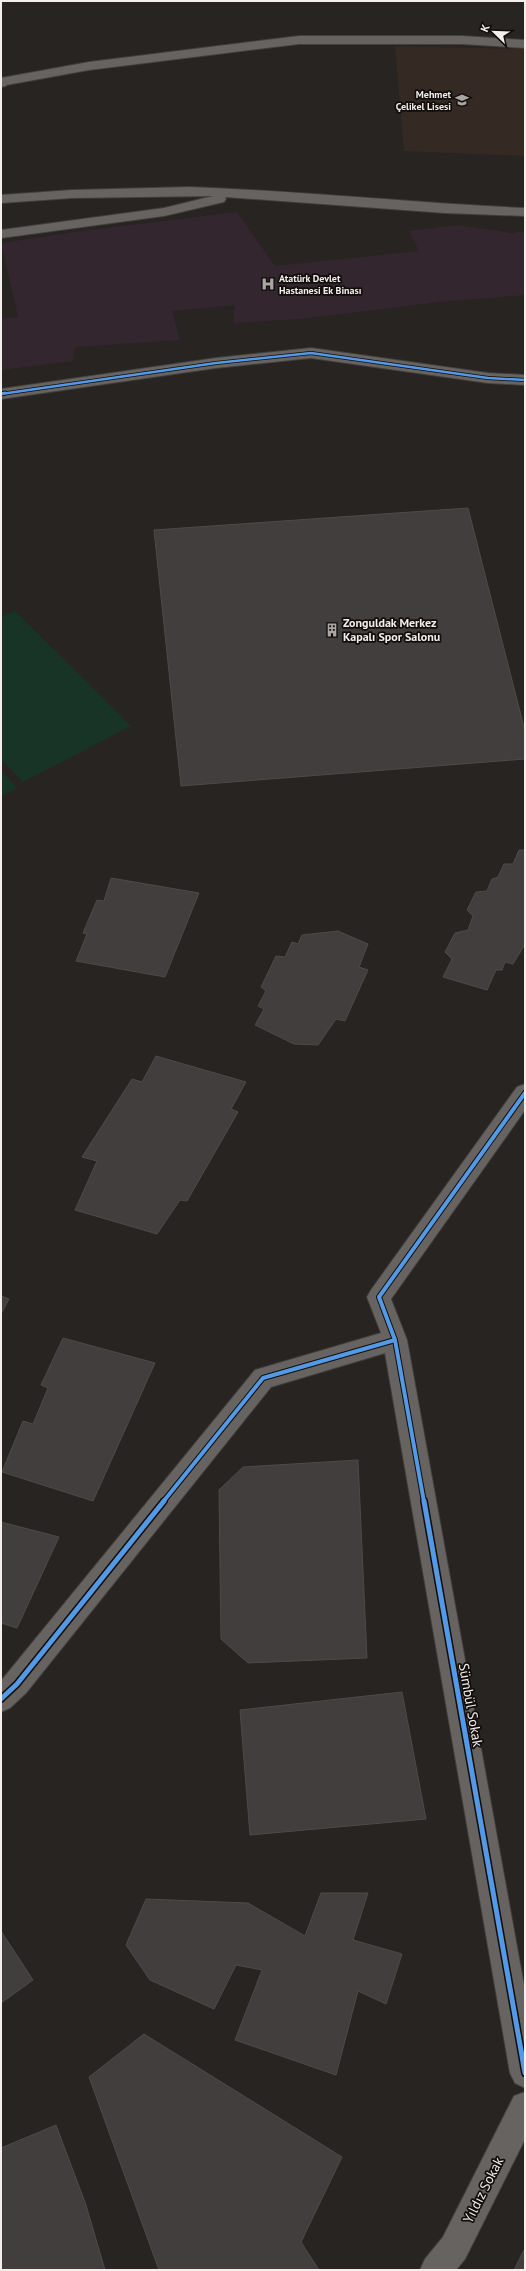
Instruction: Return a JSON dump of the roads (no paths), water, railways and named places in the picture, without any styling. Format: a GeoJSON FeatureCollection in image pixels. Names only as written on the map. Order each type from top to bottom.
{"type":"FeatureCollection","features":[{"type":"Feature","properties":{"kind":"street"},"geometry":{"type":"LineString","coordinates":[[1,82],[89,66],[299,40],[462,40],[525,44]]}},
{"type":"Feature","properties":{"kind":"street"},"geometry":{"type":"LineString","coordinates":[[1,199],[72,194],[181,191],[243,193],[445,209],[525,212]]}},
{"type":"Feature","properties":{"kind":"street"},"geometry":{"type":"LineString","coordinates":[[1,234],[164,212],[243,193]]}},
{"type":"Feature","properties":{"kind":"street"},"geometry":{"type":"LineString","coordinates":[[1,394],[216,363],[311,353],[488,378],[525,380]]}},
{"type":"Feature","properties":{"kind":"street","name":"Sümbül Sokak"},"geometry":{"type":"LineString","coordinates":[[525,1093],[379,1297],[395,1340],[525,2073]]}},
{"type":"Feature","properties":{"kind":"street"},"geometry":{"type":"LineString","coordinates":[[1,1699],[17,1684],[263,1378],[395,1340]]}},
{"type":"Feature","properties":{"kind":"street","name":"Yıldız Sokak"},"geometry":{"type":"LineString","coordinates":[[436,2270],[454,2248],[525,2106]]}},
{"type":"Feature","properties":{"kind":"place","name":"Mehmet Çelikel Lisesi"},"geometry":{"type":"Point","coordinates":[462,100]}},
{"type":"Feature","properties":{"kind":"place","name":"Atatürk Devlet Hastanesi Ek Binası"},"geometry":{"type":"Point","coordinates":[268,284]}},
{"type":"Feature","properties":{"kind":"place","name":"Zonguldak Merkez Kapalı Spor Salonu"},"geometry":{"type":"Point","coordinates":[332,630]}}]}
